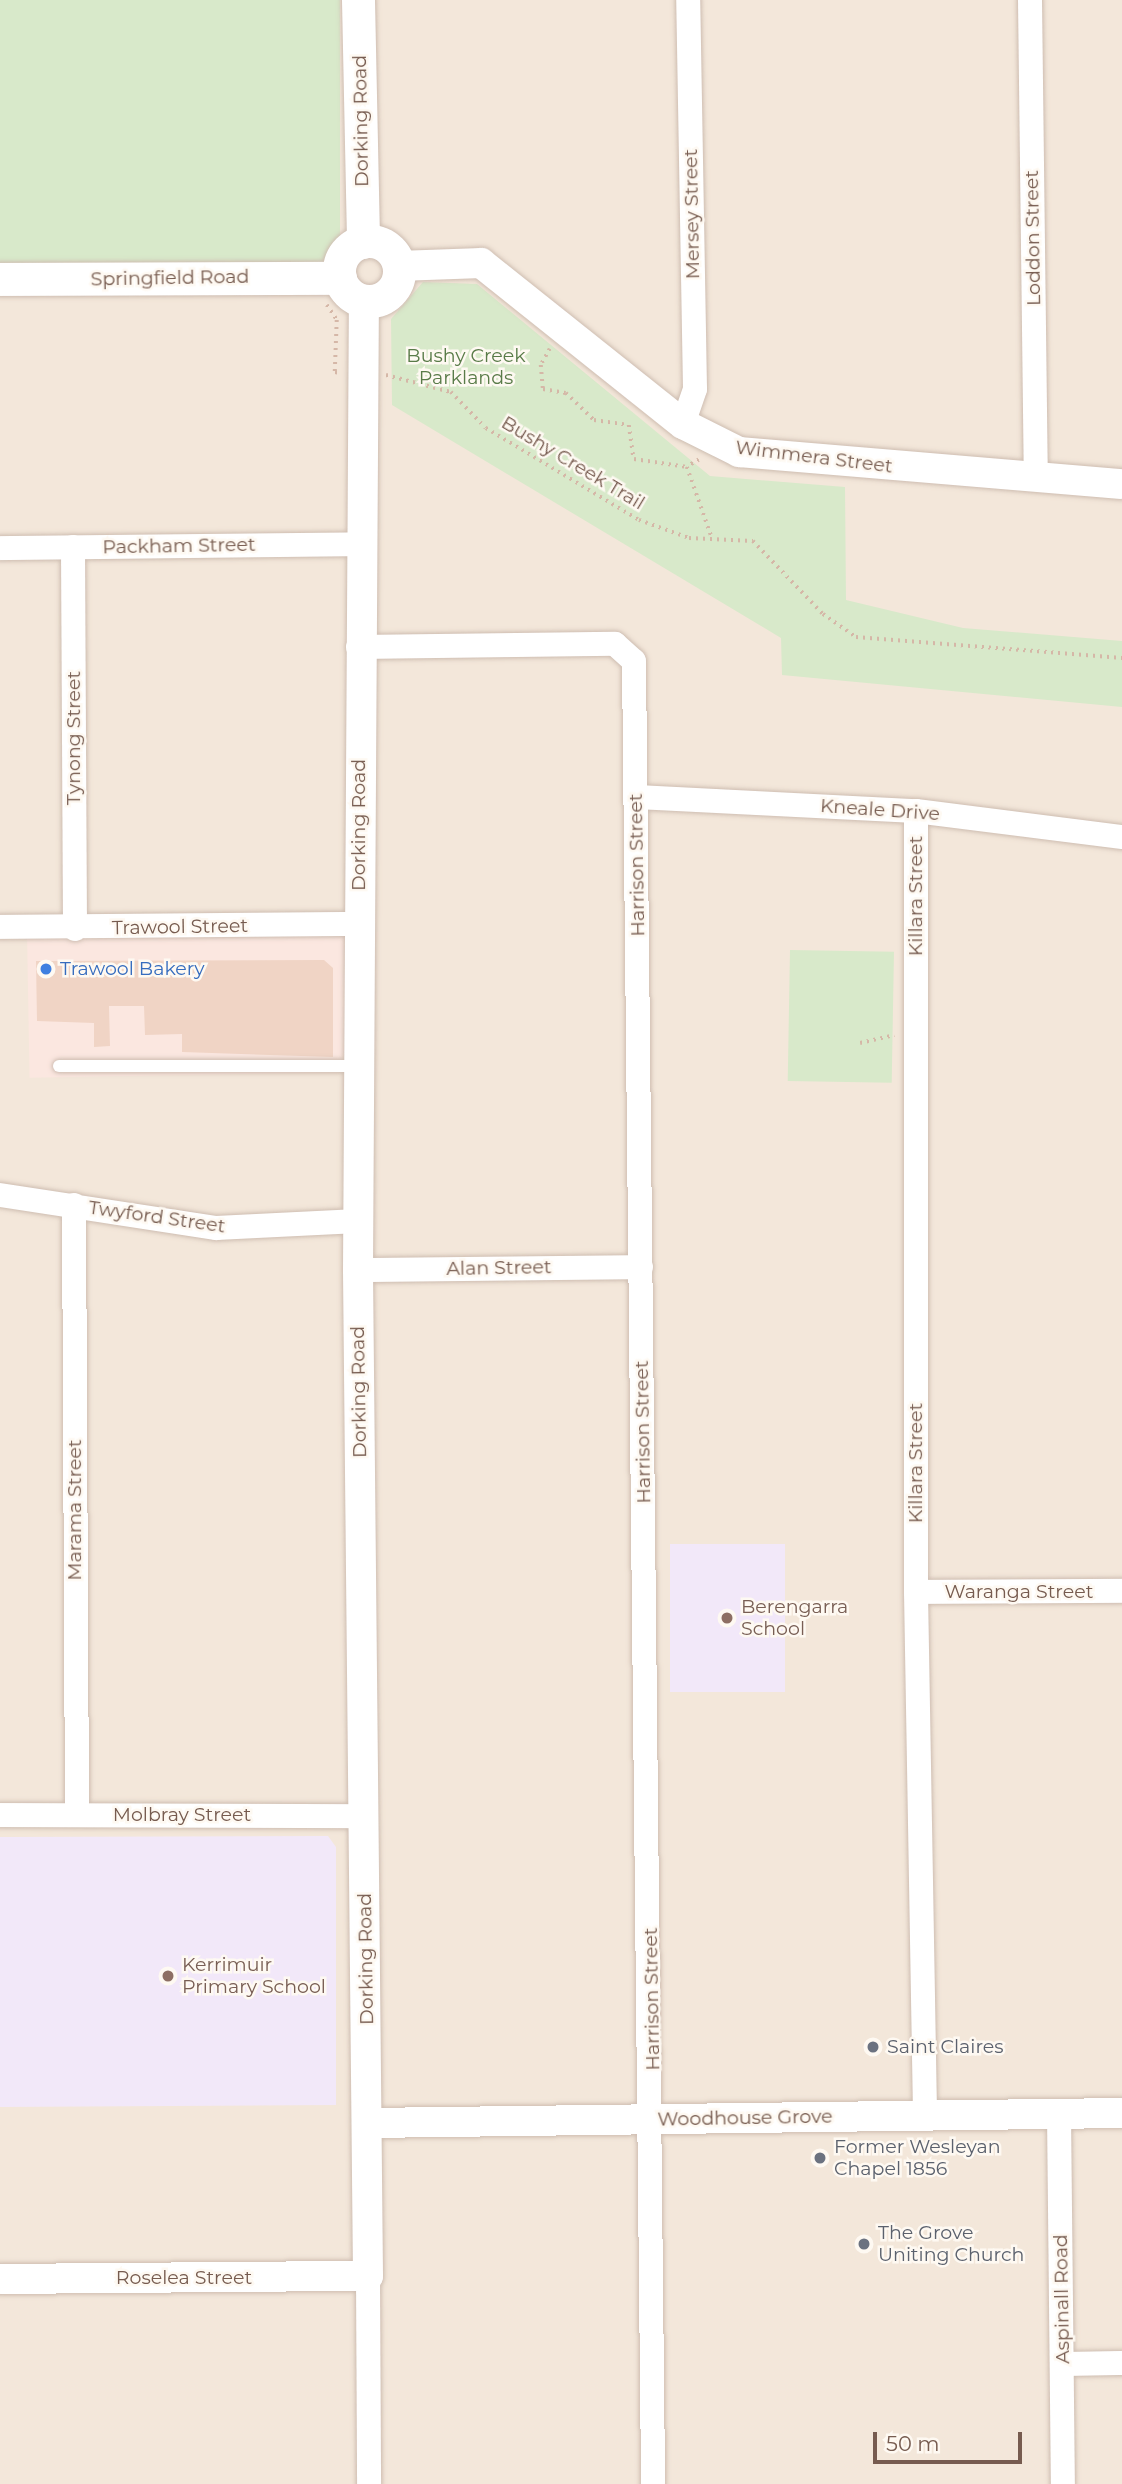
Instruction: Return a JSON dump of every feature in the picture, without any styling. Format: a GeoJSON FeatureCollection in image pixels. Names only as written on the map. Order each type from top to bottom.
{"type":"FeatureCollection","features":[{"type":"Feature","properties":{"kind":"main road","name":"Dorking Road"},"geometry":{"type":"LineString","coordinates":[[358,0],[363,242]]}},
{"type":"Feature","properties":{"kind":"main road"},"geometry":{"type":"LineString","coordinates":[[363,242],[391,249],[399,266],[394,290],[364,300],[331,290],[346,252],[363,242]]}},
{"type":"Feature","properties":{"kind":"main road","name":"Springfield Road"},"geometry":{"type":"LineString","coordinates":[[0,279],[331,290]]}},
{"type":"Feature","properties":{"kind":"street","name":"Mersey Street"},"geometry":{"type":"LineString","coordinates":[[688,0],[694,431]]}},
{"type":"Feature","properties":{"kind":"street","name":"Loddon Street"},"geometry":{"type":"LineString","coordinates":[[1030,0],[1037,477]]}},
{"type":"Feature","properties":{"kind":"street","name":"Wimmera Street"},"geometry":{"type":"LineString","coordinates":[[399,266],[481,263],[694,431],[739,452],[1122,484]]}},
{"type":"Feature","properties":{"kind":"street","name":"Dorking Road"},"geometry":{"type":"LineString","coordinates":[[364,300],[358,544],[358,1270],[368,2123],[369,2484]]}},
{"type":"Feature","properties":{"kind":"street","name":"Packham Street"},"geometry":{"type":"LineString","coordinates":[[0,548],[358,544]]}},
{"type":"Feature","properties":{"kind":"street","name":"Tynong Street"},"geometry":{"type":"LineString","coordinates":[[73,547],[75,929]]}},
{"type":"Feature","properties":{"kind":"street","name":"Harrison Street"},"geometry":{"type":"LineString","coordinates":[[358,647],[615,644],[634,662],[653,2119],[653,2484]]}},
{"type":"Feature","properties":{"kind":"street","name":"Kneale Drive"},"geometry":{"type":"LineString","coordinates":[[637,797],[916,811],[1122,837]]}},
{"type":"Feature","properties":{"kind":"street","name":"Killara Street"},"geometry":{"type":"LineString","coordinates":[[916,811],[916,1592],[925,2115]]}},
{"type":"Feature","properties":{"kind":"street","name":"Trawool Street"},"geometry":{"type":"LineString","coordinates":[[0,928],[359,924]]}},
{"type":"Feature","properties":{"kind":"street","name":"Twyford Street"},"geometry":{"type":"LineString","coordinates":[[0,1195],[216,1228],[358,1222]]}},
{"type":"Feature","properties":{"kind":"street","name":"Marama Street"},"geometry":{"type":"LineString","coordinates":[[74,1205],[77,1815]]}},
{"type":"Feature","properties":{"kind":"street","name":"Alan Street"},"geometry":{"type":"LineString","coordinates":[[358,1270],[640,1267]]}},
{"type":"Feature","properties":{"kind":"street","name":"Waranga Street"},"geometry":{"type":"LineString","coordinates":[[916,1592],[1122,1591]]}},
{"type":"Feature","properties":{"kind":"street","name":"Molbray Street"},"geometry":{"type":"LineString","coordinates":[[0,1815],[364,1816]]}},
{"type":"Feature","properties":{"kind":"street","name":"Aspinall Road"},"geometry":{"type":"LineString","coordinates":[[1059,2113],[1063,2484]]}},
{"type":"Feature","properties":{"kind":"street","name":"Woodhouse Grove"},"geometry":{"type":"LineString","coordinates":[[368,2123],[1122,2113]]}},
{"type":"Feature","properties":{"kind":"street","name":"Roselea Street"},"geometry":{"type":"LineString","coordinates":[[0,2279],[368,2276]]}},
{"type":"Feature","properties":{"kind":"street"},"geometry":{"type":"LineString","coordinates":[[1062,2364],[1122,2363]]}},
{"type":"Feature","properties":{"kind":"lane"},"geometry":{"type":"LineString","coordinates":[[59,1066],[358,1066]]}},
{"type":"Feature","properties":{"kind":"path","name":"Bushy Creek Trail"},"geometry":{"type":"LineString","coordinates":[[331,290],[337,320],[335,372],[363,374],[451,392],[486,428],[562,468],[598,498],[667,531],[752,541],[823,614],[856,637],[1122,658]]}},
{"type":"Feature","properties":{"kind":"path"},"geometry":{"type":"LineString","coordinates":[[562,328],[541,365],[543,389],[566,393],[594,420],[629,425],[634,459],[664,469],[687,467],[699,460],[694,431]]}},
{"type":"Feature","properties":{"kind":"path"},"geometry":{"type":"LineString","coordinates":[[687,467],[712,538]]}},
{"type":"Feature","properties":{"kind":"path"},"geometry":{"type":"LineString","coordinates":[[860,1043],[916,1029]]}},
{"type":"Feature","properties":{"kind":"shaded area"},"geometry":{"type":"Polygon","coordinates":[[[0,0],[1122,0],[1122,2484],[0,2484],[0,0]]]}},
{"type":"Feature","properties":{"kind":"shaded area"},"geometry":{"type":"Polygon","coordinates":[[[354,930],[356,1072],[30,1078],[27,936],[354,930]]]}},
{"type":"Feature","properties":{"kind":"shaded area","name":"Berengarra School"},"geometry":{"type":"Polygon","coordinates":[[[670,1544],[785,1544],[785,1692],[670,1692],[670,1544]]]}},
{"type":"Feature","properties":{"kind":"shaded area","name":"Kerrimuir Primary School"},"geometry":{"type":"Polygon","coordinates":[[[328,1836],[336,1847],[336,2105],[0,2107],[0,1837],[328,1836]]]}},
{"type":"Feature","properties":{"kind":"green space"},"geometry":{"type":"Polygon","coordinates":[[[0,0],[340,0],[340,265],[0,265],[0,0]]]}},
{"type":"Feature","properties":{"kind":"green space","name":"Bushy Creek Parklands"},"geometry":{"type":"Polygon","coordinates":[[[423,282],[477,284],[710,476],[845,487],[846,600],[963,628],[1122,641],[1122,707],[782,675],[781,638],[392,405],[391,319],[423,282]]]}},
{"type":"Feature","properties":{"kind":"green space"},"geometry":{"type":"Polygon","coordinates":[[[790,950],[894,952],[892,1083],[788,1081],[790,950]]]}},
{"type":"Feature","properties":{"kind":"building"},"geometry":{"type":"Polygon","coordinates":[[[324,960],[333,968],[333,1057],[182,1052],[182,1034],[145,1035],[144,1006],[109,1006],[110,1046],[94,1047],[94,1023],[37,1021],[36,961],[324,960]]]}},
{"type":"Feature","properties":{"kind":"place","name":"Trawool Bakery"},"geometry":{"type":"Point","coordinates":[46,969]}},
{"type":"Feature","properties":{"kind":"place","name":"Berengarra School"},"geometry":{"type":"Point","coordinates":[727,1618]}},
{"type":"Feature","properties":{"kind":"place","name":"Kerrimuir Primary School"},"geometry":{"type":"Point","coordinates":[168,1976]}},
{"type":"Feature","properties":{"kind":"place","name":"Saint Claires"},"geometry":{"type":"Point","coordinates":[873,2047]}},
{"type":"Feature","properties":{"kind":"place","name":"Former Wesleyan Chapel 1856"},"geometry":{"type":"Point","coordinates":[820,2158]}},
{"type":"Feature","properties":{"kind":"place","name":"The Grove Uniting Church"},"geometry":{"type":"Point","coordinates":[864,2244]}}]}
